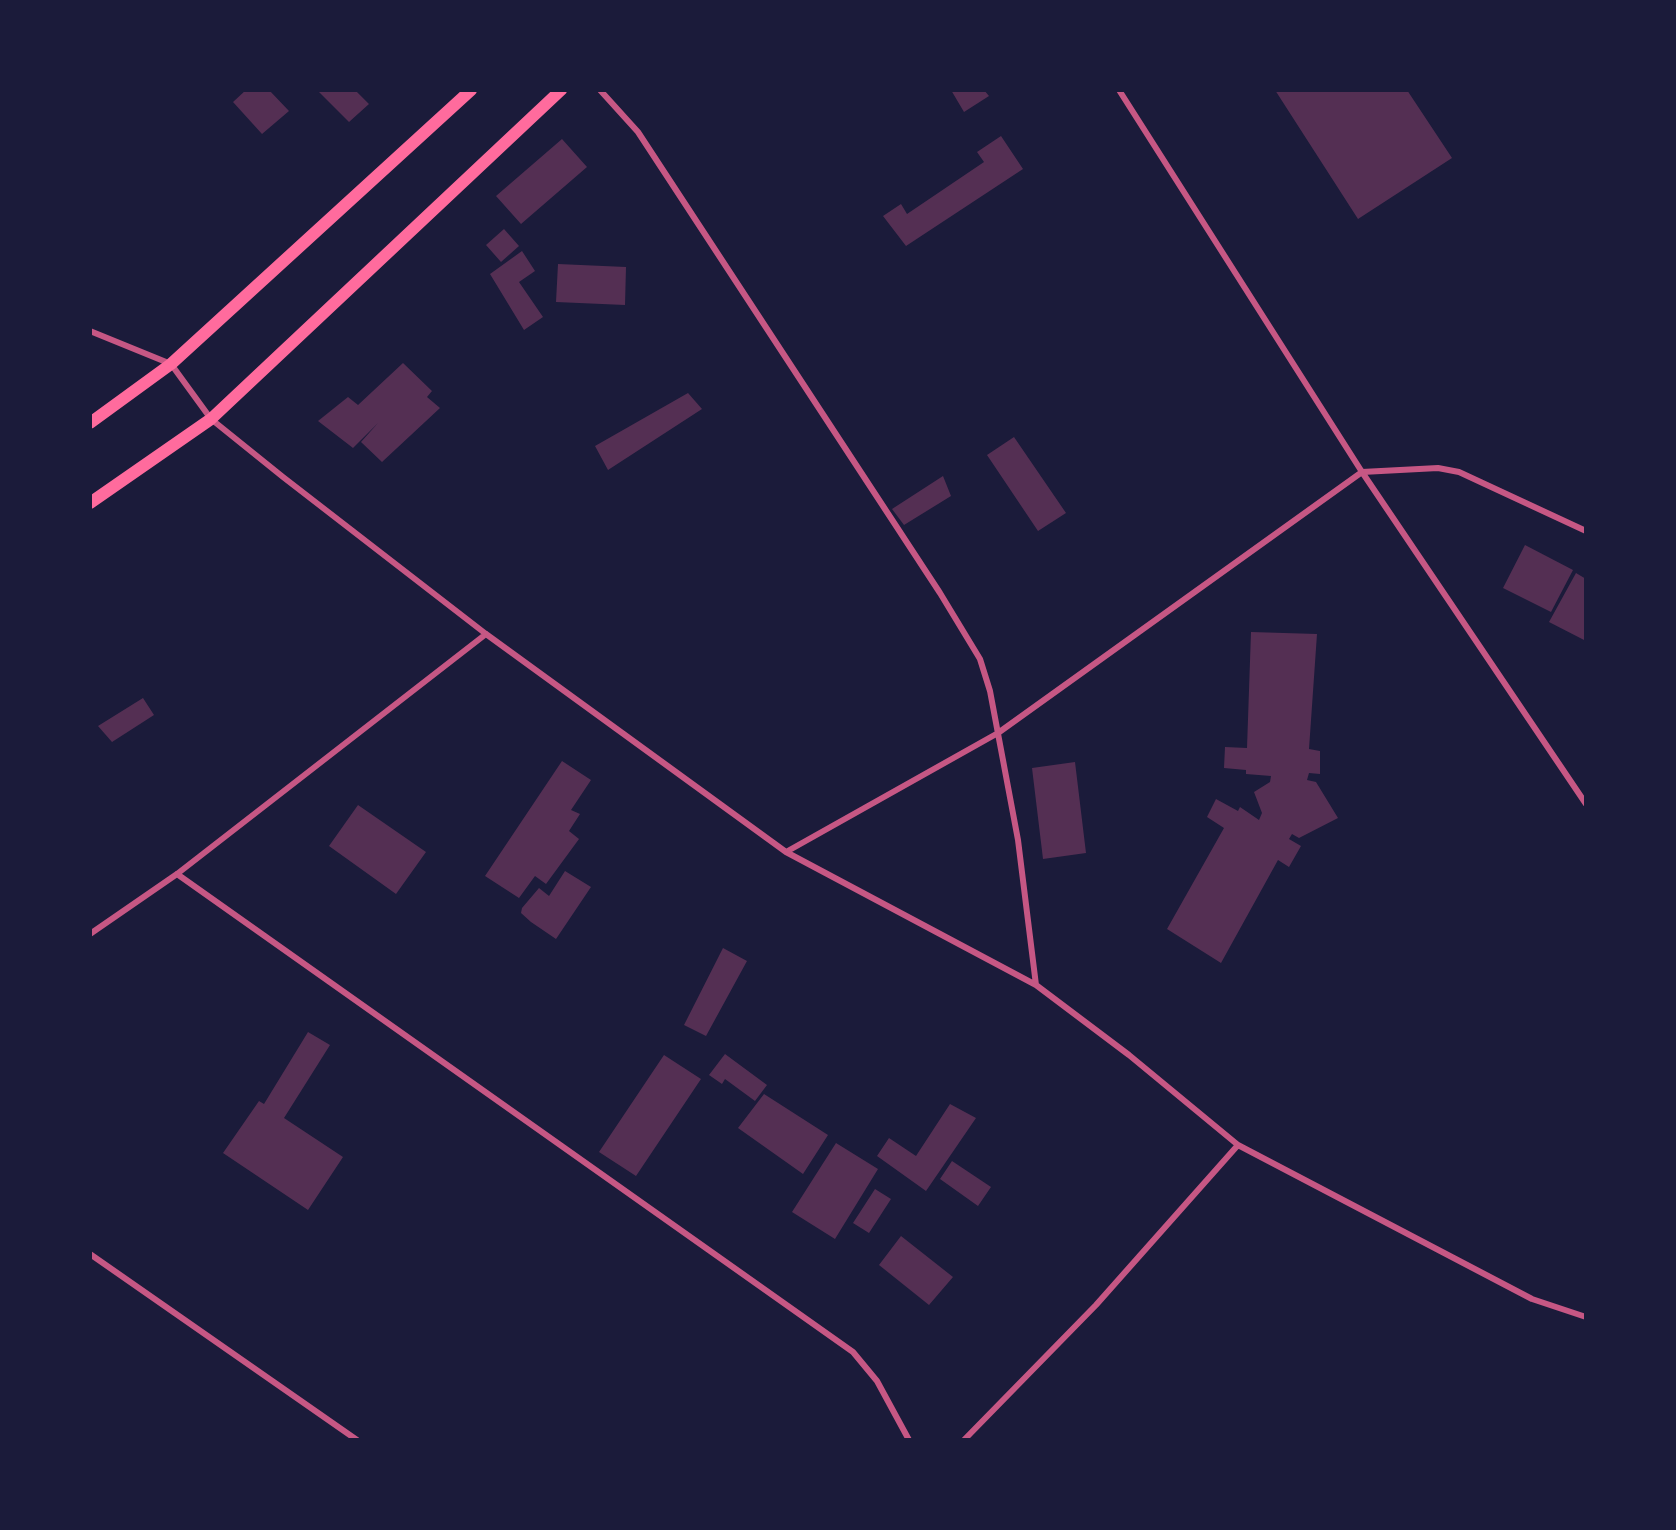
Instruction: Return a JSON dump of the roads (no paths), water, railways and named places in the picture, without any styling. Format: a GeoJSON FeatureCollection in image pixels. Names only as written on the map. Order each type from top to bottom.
{"type":"FeatureCollection","features":[{"type":"Feature","properties":{"kind":"main road"},"geometry":{"type":"LineString","coordinates":[[90,423],[171,364],[471,90]]}},
{"type":"Feature","properties":{"kind":"main road"},"geometry":{"type":"LineString","coordinates":[[90,504],[211,418],[561,90]]}},
{"type":"Feature","properties":{"kind":"street"},"geometry":{"type":"LineString","coordinates":[[600,90],[638,132],[940,593],[980,659],[990,691],[1018,840],[1036,985]]}},
{"type":"Feature","properties":{"kind":"street"},"geometry":{"type":"LineString","coordinates":[[1119,90],[1362,472],[1586,804]]}},
{"type":"Feature","properties":{"kind":"street"},"geometry":{"type":"LineString","coordinates":[[90,331],[171,364],[211,418],[486,634],[786,852],[1036,985],[1129,1055],[1238,1145],[1532,1299],[1586,1317]]}},
{"type":"Feature","properties":{"kind":"street"},"geometry":{"type":"LineString","coordinates":[[786,852],[998,733],[1362,472],[1438,468],[1459,472],[1586,531]]}},
{"type":"Feature","properties":{"kind":"street"},"geometry":{"type":"LineString","coordinates":[[90,934],[177,874],[486,634]]}},
{"type":"Feature","properties":{"kind":"street"},"geometry":{"type":"LineString","coordinates":[[177,874],[853,1352],[877,1381],[909,1440]]}},
{"type":"Feature","properties":{"kind":"street"},"geometry":{"type":"LineString","coordinates":[[964,1440],[1096,1305],[1238,1145]]}},
{"type":"Feature","properties":{"kind":"street"},"geometry":{"type":"LineString","coordinates":[[90,1254],[357,1440]]}}]}
